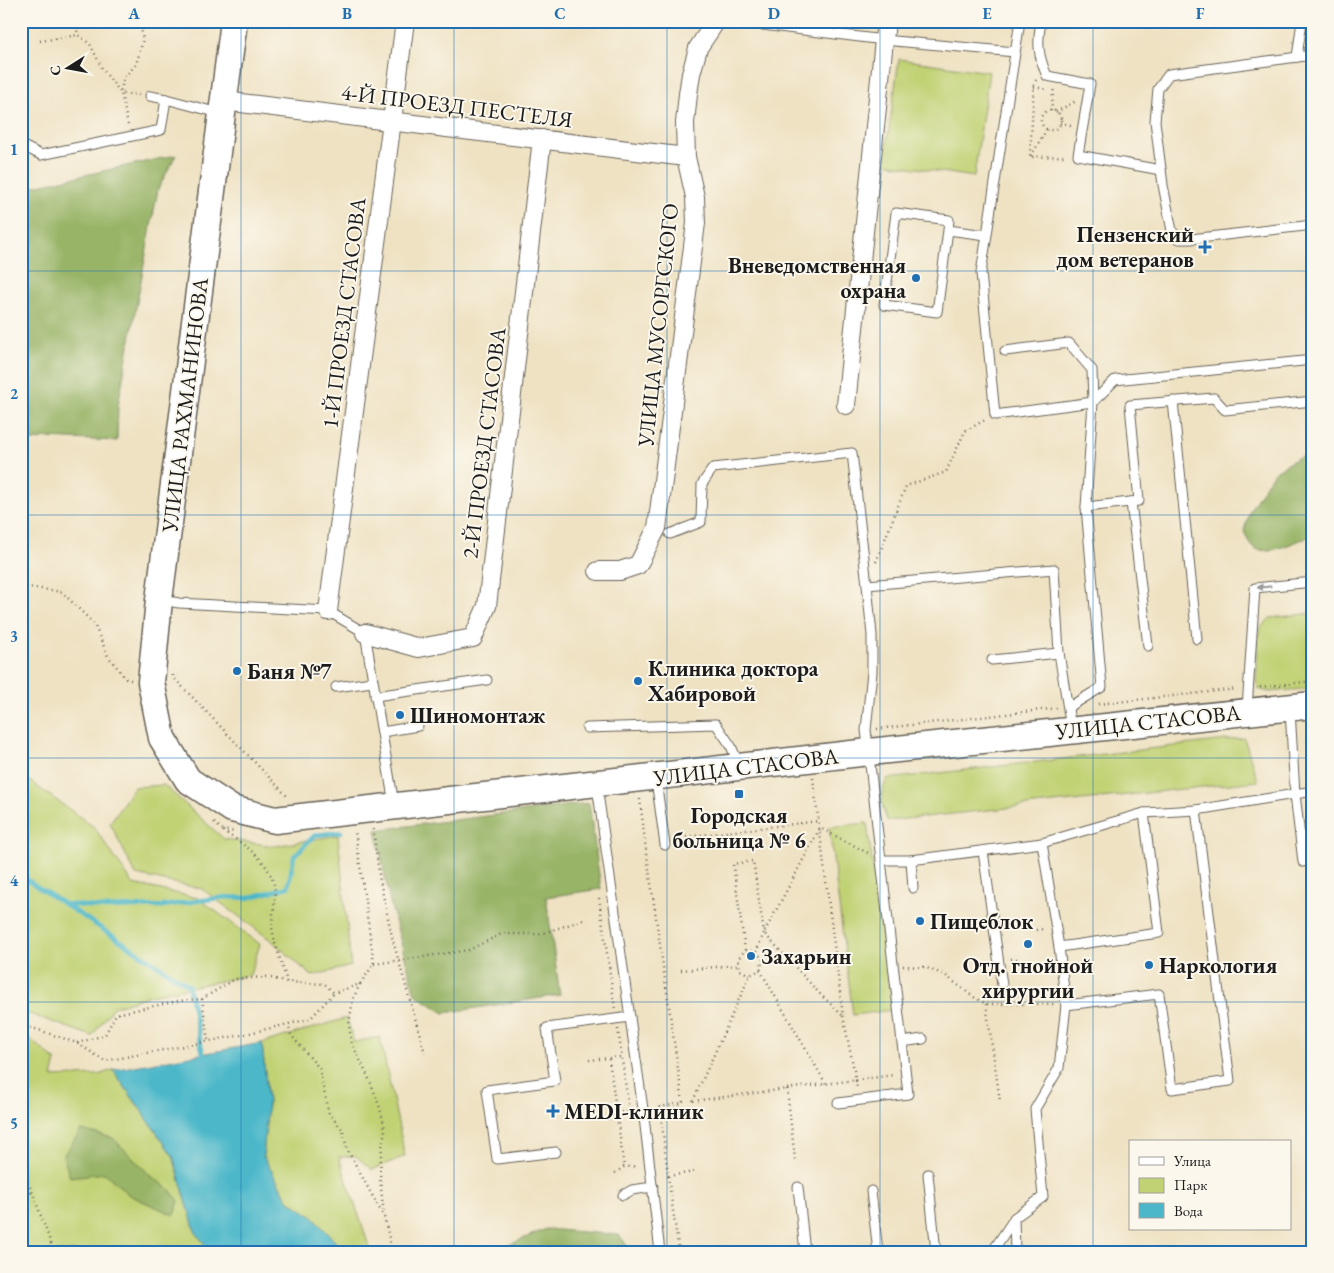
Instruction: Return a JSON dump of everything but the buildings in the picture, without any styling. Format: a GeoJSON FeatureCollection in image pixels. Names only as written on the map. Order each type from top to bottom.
{"type":"FeatureCollection","features":[{"type":"Feature","properties":{"kind":"main road","name":"УЛИЦА РАХМАНИНОВА"},"geometry":{"type":"LineString","coordinates":[[188,780],[162,738],[151,682],[234,21]]}},
{"type":"Feature","properties":{"kind":"main road","name":"УЛИЦА СТАСОВА"},"geometry":{"type":"LineString","coordinates":[[188,780],[232,809],[276,820],[740,768],[867,741],[1248,700],[1301,706]]}},
{"type":"Feature","properties":{"kind":"street","name":"1-Й ПРОЕЗД СТАСОВА"},"geometry":{"type":"LineString","coordinates":[[328,611],[405,21]]}},
{"type":"Feature","properties":{"kind":"street","name":"УЛИЦА МУСОРГСКОГО"},"geometry":{"type":"LineString","coordinates":[[598,571],[620,571],[638,565],[657,528],[696,223],[695,197],[686,157],[685,123],[691,74],[698,48],[716,21]]}},
{"type":"Feature","properties":{"kind":"street"},"geometry":{"type":"LineString","coordinates":[[846,405],[886,21]]}},
{"type":"Feature","properties":{"kind":"street","name":"4-Й ПРОЕЗД ПЕСТЕЛЯ"},"geometry":{"type":"LineString","coordinates":[[223,107],[392,121],[686,157]]}},
{"type":"Feature","properties":{"kind":"street","name":"2-Й ПРОЕЗД СТАСОВА"},"geometry":{"type":"LineString","coordinates":[[365,633],[420,648],[473,638],[487,606],[542,139]]}},
{"type":"Feature","properties":{"kind":"lane"},"geometry":{"type":"LineString","coordinates":[[730,21],[884,40],[1015,52]]}},
{"type":"Feature","properties":{"kind":"lane"},"geometry":{"type":"LineString","coordinates":[[1020,21],[981,273],[995,415],[1093,402],[1115,380],[1313,360]]}},
{"type":"Feature","properties":{"kind":"lane"},"geometry":{"type":"LineString","coordinates":[[1040,21],[1037,42],[1040,60],[1047,76],[1090,84],[1078,155],[1161,170]]}},
{"type":"Feature","properties":{"kind":"lane"},"geometry":{"type":"LineString","coordinates":[[1297,57],[1302,21]]}},
{"type":"Feature","properties":{"kind":"lane"},"geometry":{"type":"LineString","coordinates":[[1313,55],[1169,74],[1158,89],[1155,121],[1172,232],[1179,239],[1313,225]]}},
{"type":"Feature","properties":{"kind":"lane"},"geometry":{"type":"LineString","coordinates":[[150,96],[223,107]]}},
{"type":"Feature","properties":{"kind":"lane"},"geometry":{"type":"LineString","coordinates":[[21,145],[41,155],[161,130],[166,99]]}},
{"type":"Feature","properties":{"kind":"lane"},"geometry":{"type":"LineString","coordinates":[[896,213],[949,220],[948,230],[937,312],[884,305],[896,213]]}},
{"type":"Feature","properties":{"kind":"lane"},"geometry":{"type":"LineString","coordinates":[[948,230],[986,235]]}},
{"type":"Feature","properties":{"kind":"lane"},"geometry":{"type":"LineString","coordinates":[[1005,351],[1069,343],[1092,370],[1093,402],[1086,507],[1102,687],[1070,719]]}},
{"type":"Feature","properties":{"kind":"lane"},"geometry":{"type":"LineString","coordinates":[[1086,507],[1139,501],[1130,405],[1214,398],[1224,410],[1313,401]]}},
{"type":"Feature","properties":{"kind":"lane"},"geometry":{"type":"LineString","coordinates":[[1173,401],[1196,640]]}},
{"type":"Feature","properties":{"kind":"lane"},"geometry":{"type":"LineString","coordinates":[[670,534],[701,522],[702,484],[713,468],[852,453],[872,635],[872,672],[867,741],[908,1094],[838,1103]]}},
{"type":"Feature","properties":{"kind":"lane"},"geometry":{"type":"LineString","coordinates":[[1131,502],[1148,646]]}},
{"type":"Feature","properties":{"kind":"lane"},"geometry":{"type":"LineString","coordinates":[[867,585],[1054,569],[1059,653],[1070,719]]}},
{"type":"Feature","properties":{"kind":"lane"},"geometry":{"type":"LineString","coordinates":[[1248,700],[1255,588],[1313,582]]}},
{"type":"Feature","properties":{"kind":"lane"},"geometry":{"type":"LineString","coordinates":[[160,600],[179,603],[328,611],[365,633],[382,732],[382,808]]}},
{"type":"Feature","properties":{"kind":"lane"},"geometry":{"type":"LineString","coordinates":[[992,660],[1059,653]]}},
{"type":"Feature","properties":{"kind":"lane"},"geometry":{"type":"LineString","coordinates":[[375,696],[487,680]]}},
{"type":"Feature","properties":{"kind":"lane"},"geometry":{"type":"LineString","coordinates":[[336,687],[372,682]]}},
{"type":"Feature","properties":{"kind":"lane"},"geometry":{"type":"LineString","coordinates":[[1301,706],[1295,794],[1302,862]]}},
{"type":"Feature","properties":{"kind":"lane"},"geometry":{"type":"LineString","coordinates":[[587,728],[716,724],[731,746],[740,768]]}},
{"type":"Feature","properties":{"kind":"lane"},"geometry":{"type":"LineString","coordinates":[[382,732],[418,726]]}},
{"type":"Feature","properties":{"kind":"lane"},"geometry":{"type":"LineString","coordinates":[[656,777],[664,842]]}},
{"type":"Feature","properties":{"kind":"lane"},"geometry":{"type":"LineString","coordinates":[[597,784],[614,882],[660,1252]]}},
{"type":"Feature","properties":{"kind":"lane"},"geometry":{"type":"LineString","coordinates":[[881,860],[911,860],[1042,843],[1144,813],[1196,810],[1313,792]]}},
{"type":"Feature","properties":{"kind":"lane"},"geometry":{"type":"LineString","coordinates":[[1066,1004],[1159,994],[1172,1089],[1230,1082],[1196,810]]}},
{"type":"Feature","properties":{"kind":"lane"},"geometry":{"type":"LineString","coordinates":[[1059,947],[1159,932],[1144,813]]}},
{"type":"Feature","properties":{"kind":"lane"},"geometry":{"type":"LineString","coordinates":[[994,1252],[994,1249],[1014,1218],[1043,1197],[1035,1109],[1059,1068],[1066,1004],[1042,843]]}},
{"type":"Feature","properties":{"kind":"lane"},"geometry":{"type":"LineString","coordinates":[[983,850],[1002,985]]}},
{"type":"Feature","properties":{"kind":"lane"},"geometry":{"type":"LineString","coordinates":[[911,860],[913,888]]}},
{"type":"Feature","properties":{"kind":"lane"},"geometry":{"type":"LineString","coordinates":[[556,1152],[497,1159],[487,1090],[555,1081],[547,1028],[630,1017]]}},
{"type":"Feature","properties":{"kind":"lane"},"geometry":{"type":"LineString","coordinates":[[902,1042],[923,1039]]}},
{"type":"Feature","properties":{"kind":"lane"},"geometry":{"type":"LineString","coordinates":[[928,1174],[936,1252]]}},
{"type":"Feature","properties":{"kind":"lane"},"geometry":{"type":"LineString","coordinates":[[798,1186],[805,1252]]}},
{"type":"Feature","properties":{"kind":"lane"},"geometry":{"type":"LineString","coordinates":[[623,1195],[632,1190],[652,1187]]}},
{"type":"Feature","properties":{"kind":"lane"},"geometry":{"type":"LineString","coordinates":[[871,1191],[878,1252]]}},
{"type":"Feature","properties":{"kind":"lane"},"geometry":{"type":"LineString","coordinates":[[1014,1218],[1015,1252]]}},
{"type":"Feature","properties":{"kind":"path"},"geometry":{"type":"LineString","coordinates":[[76,21],[78,35],[90,44],[103,70],[121,93],[150,96]]}},
{"type":"Feature","properties":{"kind":"path"},"geometry":{"type":"LineString","coordinates":[[130,137],[121,93],[123,78],[136,65],[143,40],[140,21]]}},
{"type":"Feature","properties":{"kind":"path"},"geometry":{"type":"LineString","coordinates":[[40,41],[78,35]]}},
{"type":"Feature","properties":{"kind":"path"},"geometry":{"type":"LineString","coordinates":[[1030,157],[1034,84],[1044,68]]}},
{"type":"Feature","properties":{"kind":"path"},"geometry":{"type":"LineString","coordinates":[[1051,111],[1055,78]]}},
{"type":"Feature","properties":{"kind":"path"},"geometry":{"type":"LineString","coordinates":[[1034,87],[1062,92]]}},
{"type":"Feature","properties":{"kind":"path"},"geometry":{"type":"LineString","coordinates":[[1056,112],[1088,94]]}},
{"type":"Feature","properties":{"kind":"path"},"geometry":{"type":"LineString","coordinates":[[1056,112],[1060,117],[1060,123],[1056,129],[1046,129],[1042,125],[1041,119],[1044,113],[1056,112]]}},
{"type":"Feature","properties":{"kind":"path"},"geometry":{"type":"LineString","coordinates":[[1030,157],[1046,129]]}},
{"type":"Feature","properties":{"kind":"path"},"geometry":{"type":"LineString","coordinates":[[1030,157],[1078,155]]}},
{"type":"Feature","properties":{"kind":"path"},"geometry":{"type":"LineString","coordinates":[[867,585],[906,486],[946,472],[965,431],[995,415]]}},
{"type":"Feature","properties":{"kind":"path"},"geometry":{"type":"LineString","coordinates":[[21,586],[62,592],[94,624],[108,656],[126,679],[151,682]]}},
{"type":"Feature","properties":{"kind":"path"},"geometry":{"type":"LineString","coordinates":[[173,668],[172,677],[291,799]]}},
{"type":"Feature","properties":{"kind":"path"},"geometry":{"type":"LineString","coordinates":[[867,741],[1248,700],[1313,681]]}},
{"type":"Feature","properties":{"kind":"path"},"geometry":{"type":"LineString","coordinates":[[813,776],[843,1016],[856,1080],[858,1101]]}},
{"type":"Feature","properties":{"kind":"path"},"geometry":{"type":"LineString","coordinates":[[640,799],[683,1104],[660,1107],[679,1252]]}},
{"type":"Feature","properties":{"kind":"path"},"geometry":{"type":"LineString","coordinates":[[382,808],[380,880],[399,960],[426,1053]]}},
{"type":"Feature","properties":{"kind":"path"},"geometry":{"type":"LineString","coordinates":[[344,813],[355,829],[374,964],[360,984],[354,999],[349,1024],[351,1041],[370,1081],[385,1129],[380,1179],[385,1219],[392,1252]]}},
{"type":"Feature","properties":{"kind":"path"},"geometry":{"type":"LineString","coordinates":[[209,820],[251,850],[267,866],[275,894],[272,927],[287,982]]}},
{"type":"Feature","properties":{"kind":"path"},"geometry":{"type":"LineString","coordinates":[[664,842],[818,820]]}},
{"type":"Feature","properties":{"kind":"path"},"geometry":{"type":"LineString","coordinates":[[820,828],[881,860]]}},
{"type":"Feature","properties":{"kind":"path"},"geometry":{"type":"LineString","coordinates":[[756,952],[764,933],[820,828]]}},
{"type":"Feature","properties":{"kind":"path"},"geometry":{"type":"LineString","coordinates":[[223,830],[242,833]]}},
{"type":"Feature","properties":{"kind":"path"},"geometry":{"type":"LineString","coordinates":[[750,975],[740,970],[738,959],[745,950],[733,864],[753,861],[764,933],[843,1016]]}},
{"type":"Feature","properties":{"kind":"path"},"geometry":{"type":"LineString","coordinates":[[599,898],[629,1111]]}},
{"type":"Feature","properties":{"kind":"path"},"geometry":{"type":"LineString","coordinates":[[374,964],[469,950],[501,934],[540,934],[583,920]]}},
{"type":"Feature","properties":{"kind":"path"},"geometry":{"type":"LineString","coordinates":[[745,950],[756,952],[763,959],[760,970],[827,1084]]}},
{"type":"Feature","properties":{"kind":"path"},"geometry":{"type":"LineString","coordinates":[[681,970],[739,965]]}},
{"type":"Feature","properties":{"kind":"path"},"geometry":{"type":"LineString","coordinates":[[893,965],[924,968],[945,975],[972,996],[986,1004],[1066,1004]]}},
{"type":"Feature","properties":{"kind":"path"},"geometry":{"type":"LineString","coordinates":[[760,970],[750,975],[693,1101],[906,1074]]}},
{"type":"Feature","properties":{"kind":"path"},"geometry":{"type":"LineString","coordinates":[[77,1043],[105,1035],[116,1014],[178,1001],[202,999],[235,979],[267,978],[287,982],[325,984],[334,993]]}},
{"type":"Feature","properties":{"kind":"path"},"geometry":{"type":"LineString","coordinates":[[21,1024],[77,1043],[106,1061],[310,1018],[334,993],[360,984]]}},
{"type":"Feature","properties":{"kind":"path"},"geometry":{"type":"LineString","coordinates":[[202,999],[208,1040]]}},
{"type":"Feature","properties":{"kind":"path"},"geometry":{"type":"LineString","coordinates":[[986,1004],[1000,1101]]}},
{"type":"Feature","properties":{"kind":"path"},"geometry":{"type":"LineString","coordinates":[[288,1024],[292,1035],[319,1068],[329,1114],[344,1130],[347,1149],[385,1219]]}},
{"type":"Feature","properties":{"kind":"path"},"geometry":{"type":"LineString","coordinates":[[589,1060],[609,1059],[635,1054]]}},
{"type":"Feature","properties":{"kind":"path"},"geometry":{"type":"LineString","coordinates":[[609,1059],[624,1168],[615,1173]]}},
{"type":"Feature","properties":{"kind":"path"},"geometry":{"type":"LineString","coordinates":[[787,1089],[795,1160]]}},
{"type":"Feature","properties":{"kind":"path"},"geometry":{"type":"LineString","coordinates":[[608,1119],[617,1113]]}},
{"type":"Feature","properties":{"kind":"path"},"geometry":{"type":"LineString","coordinates":[[21,1169],[32,1191],[54,1252]]}},
{"type":"Feature","properties":{"kind":"path"},"geometry":{"type":"LineString","coordinates":[[668,1176],[694,1172]]}},
{"type":"Feature","properties":{"kind":"path"},"geometry":{"type":"LineString","coordinates":[[21,1205],[32,1191]]}},
{"type":"Feature","properties":{"kind":"green space"},"geometry":{"type":"Polygon","coordinates":[[[899,59],[989,72],[974,177],[884,163],[899,59]]]}},
{"type":"Feature","properties":{"kind":"green space"},"geometry":{"type":"Polygon","coordinates":[[[176,155],[158,189],[118,405],[117,441],[46,438],[21,444],[21,189],[176,155]]]}},
{"type":"Feature","properties":{"kind":"green space"},"geometry":{"type":"Polygon","coordinates":[[[1313,454],[1313,535],[1273,550],[1257,549],[1252,546],[1244,531],[1250,510],[1274,472],[1297,458],[1313,454]]]}},
{"type":"Feature","properties":{"kind":"green space"},"geometry":{"type":"Polygon","coordinates":[[[1313,613],[1313,688],[1269,692],[1259,689],[1256,682],[1259,629],[1270,618],[1313,613]]]}},
{"type":"Feature","properties":{"kind":"green space"},"geometry":{"type":"Polygon","coordinates":[[[1244,738],[1258,781],[887,821],[882,805],[882,795],[887,779],[1244,738]]]}},
{"type":"Feature","properties":{"kind":"green space"},"geometry":{"type":"Polygon","coordinates":[[[21,775],[94,827],[133,884],[198,898],[260,944],[250,975],[151,995],[113,1007],[92,1036],[21,1011],[21,775]]]}},
{"type":"Feature","properties":{"kind":"green space"},"geometry":{"type":"Polygon","coordinates":[[[164,785],[224,839],[275,846],[338,835],[351,966],[312,976],[272,941],[202,889],[136,875],[110,823],[134,787],[164,785]]]}},
{"type":"Feature","properties":{"kind":"green space"},"geometry":{"type":"Polygon","coordinates":[[[589,803],[601,889],[546,897],[560,995],[444,1013],[415,994],[390,902],[376,830],[589,803]]]}},
{"type":"Feature","properties":{"kind":"green space"},"geometry":{"type":"Polygon","coordinates":[[[867,823],[892,1010],[853,1015],[829,827],[867,823]]]}},
{"type":"Feature","properties":{"kind":"green space"},"geometry":{"type":"Polygon","coordinates":[[[347,1018],[354,1042],[380,1037],[405,1156],[372,1170],[356,1156],[339,1157],[371,1252],[342,1252],[340,1247],[313,1217],[288,1200],[263,1156],[268,1103],[262,1043],[347,1018]]]}},
{"type":"Feature","properties":{"kind":"green space"},"geometry":{"type":"Polygon","coordinates":[[[21,1034],[30,1039],[56,1061],[52,1077],[98,1075],[113,1070],[173,1156],[195,1231],[210,1252],[21,1252],[21,1079],[27,1078],[21,1065],[21,1034]]]}},
{"type":"Feature","properties":{"kind":"green space"},"geometry":{"type":"Polygon","coordinates":[[[81,1130],[113,1138],[150,1175],[169,1189],[179,1201],[174,1215],[129,1195],[105,1173],[70,1177],[63,1156],[81,1130]]]}},
{"type":"Feature","properties":{"kind":"green space"},"geometry":{"type":"Polygon","coordinates":[[[546,1229],[619,1235],[632,1252],[501,1252],[506,1246],[546,1229]]]}},
{"type":"Feature","properties":{"kind":"water"},"geometry":{"type":"Polygon","coordinates":[[[262,1043],[268,1103],[263,1156],[288,1200],[313,1217],[340,1247],[342,1252],[210,1252],[195,1231],[173,1156],[113,1070],[262,1043]]]}},
{"type":"Feature","properties":{"kind":"waterway"},"geometry":{"type":"LineString","coordinates":[[66,904],[105,908],[163,906],[225,897],[248,898],[288,887],[294,856],[315,835],[341,832]]}},
{"type":"Feature","properties":{"kind":"waterway"},"geometry":{"type":"LineString","coordinates":[[21,876],[188,985],[204,1058]]}},
{"type":"Feature","properties":{"kind":"place","name":"Пензенский дом ветеранов"},"geometry":{"type":"Point","coordinates":[1205,247]}},
{"type":"Feature","properties":{"kind":"place","name":"Вневедомственная охрана"},"geometry":{"type":"Point","coordinates":[916,278]}},
{"type":"Feature","properties":{"kind":"place","name":"Баня №7"},"geometry":{"type":"Point","coordinates":[237,671]}},
{"type":"Feature","properties":{"kind":"place","name":"Клиника доктора Хабировой"},"geometry":{"type":"Point","coordinates":[638,681]}},
{"type":"Feature","properties":{"kind":"place","name":"Шиномонтаж"},"geometry":{"type":"Point","coordinates":[400,715]}},
{"type":"Feature","properties":{"kind":"place","name":"Городская больница № 6"},"geometry":{"type":"Point","coordinates":[739,794]}},
{"type":"Feature","properties":{"kind":"place","name":"Пищеблок"},"geometry":{"type":"Point","coordinates":[920,921]}},
{"type":"Feature","properties":{"kind":"place","name":"Отд. гнойной хирургии"},"geometry":{"type":"Point","coordinates":[1028,944]}},
{"type":"Feature","properties":{"kind":"place","name":"Захарьин"},"geometry":{"type":"Point","coordinates":[751,956]}},
{"type":"Feature","properties":{"kind":"place","name":"Наркология"},"geometry":{"type":"Point","coordinates":[1149,965]}},
{"type":"Feature","properties":{"kind":"place","name":"MEDI-клиник"},"geometry":{"type":"Point","coordinates":[553,1111]}}]}
